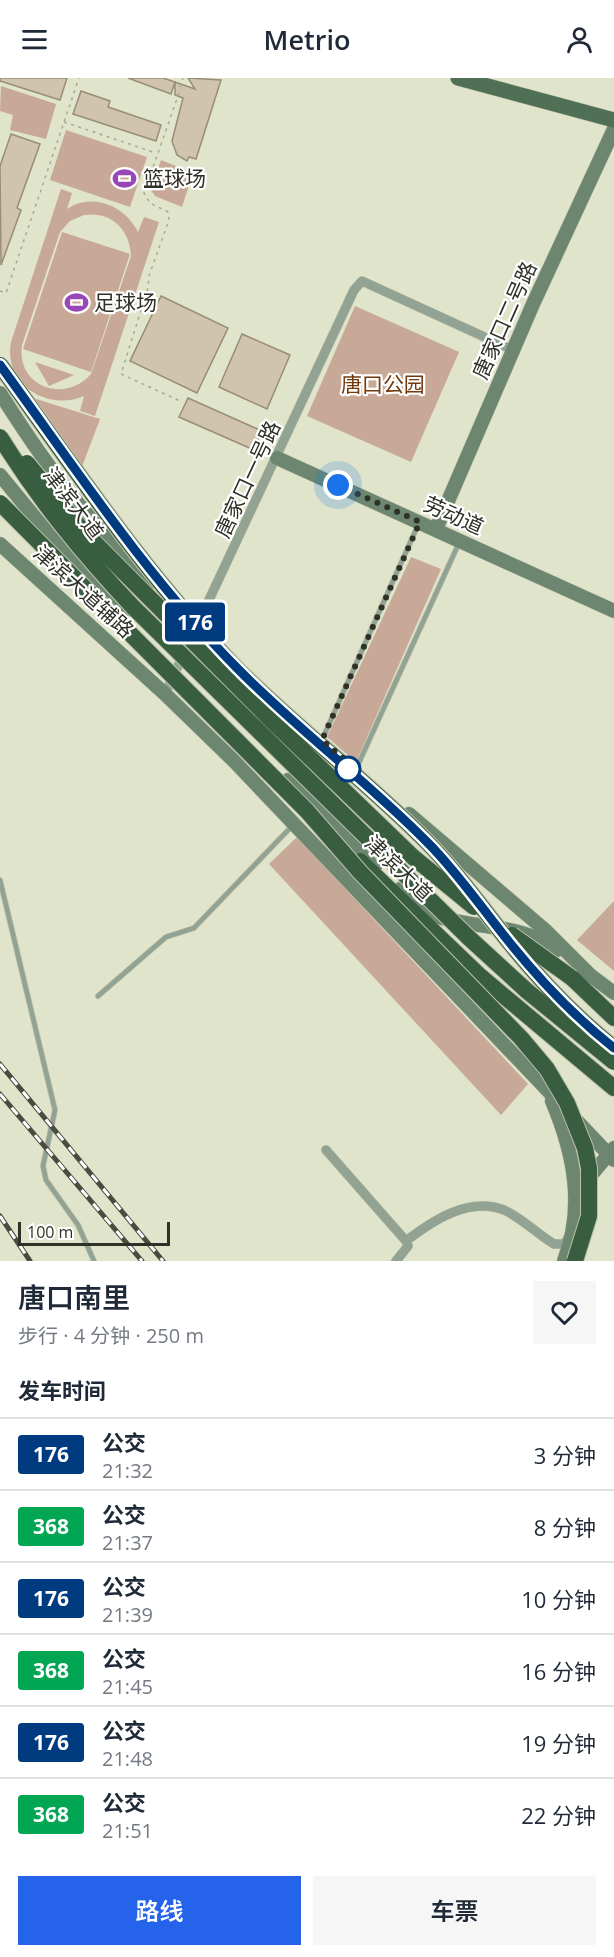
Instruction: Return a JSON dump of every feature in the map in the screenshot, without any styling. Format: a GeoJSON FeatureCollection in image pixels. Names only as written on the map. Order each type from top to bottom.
{"type":"FeatureCollection","features":[{"type":"Feature","properties":{"kind":"highway"},"geometry":{"type":"LineString","coordinates":[[0,365],[79,478],[147,566],[203,632],[238,669],[429,844],[511,944],[610,1045]]}},
{"type":"Feature","properties":{"kind":"highway"},"geometry":{"type":"LineString","coordinates":[[0,435],[83,531],[315,764],[431,872],[463,899],[572,978],[614,1018]]}},
{"type":"Feature","properties":{"kind":"highway","name":"津滨大道"},"geometry":{"type":"LineString","coordinates":[[0,435],[32,488],[82,553],[468,937],[527,991],[614,1062]]}},
{"type":"Feature","properties":{"kind":"highway"},"geometry":{"type":"LineString","coordinates":[[0,503],[63,560]]}},
{"type":"Feature","properties":{"kind":"highway"},"geometry":{"type":"LineString","coordinates":[[0,512],[63,560]]}},
{"type":"Feature","properties":{"kind":"highway","name":"津滨大道"},"geometry":{"type":"LineString","coordinates":[[63,560],[307,811],[480,976],[614,1088]]}},
{"type":"Feature","properties":{"kind":"highway"},"geometry":{"type":"LineString","coordinates":[[307,811],[360,872],[521,1038],[558,1086],[585,1148],[589,1168],[589,1216],[575,1261]]}},
{"type":"Feature","properties":{"kind":"highway"},"geometry":{"type":"LineString","coordinates":[[468,937],[610,1045]]}},
{"type":"Feature","properties":{"kind":"main road"},"geometry":{"type":"LineString","coordinates":[[458,78],[614,120]]}},
{"type":"Feature","properties":{"kind":"main road"},"geometry":{"type":"LineString","coordinates":[[487,78],[614,113]]}},
{"type":"Feature","properties":{"kind":"main road","name":"唐家口二号路"},"geometry":{"type":"LineString","coordinates":[[435,529],[513,350],[614,129]]}},
{"type":"Feature","properties":{"kind":"main road"},"geometry":{"type":"LineString","coordinates":[[0,393],[57,480],[85,515],[119,551],[200,623],[322,740],[545,930],[589,974]]}},
{"type":"Feature","properties":{"kind":"main road","name":"劳动道"},"geometry":{"type":"LineString","coordinates":[[277,458],[614,611]]}},
{"type":"Feature","properties":{"kind":"main road","name":"津滨大道"},"geometry":{"type":"LineString","coordinates":[[0,475],[63,560]]}},
{"type":"Feature","properties":{"kind":"main road","name":"津滨大道辅路"},"geometry":{"type":"LineString","coordinates":[[0,544],[165,694],[294,824],[549,1094],[612,1154]]}},
{"type":"Feature","properties":{"kind":"main road"},"geometry":{"type":"LineString","coordinates":[[63,560],[417,904],[441,918],[494,926],[536,937],[550,944],[614,993]]}},
{"type":"Feature","properties":{"kind":"main road"},"geometry":{"type":"LineString","coordinates":[[549,1094],[569,1144],[576,1194],[573,1233],[564,1261]]}},
{"type":"Feature","properties":{"kind":"main road"},"geometry":{"type":"LineString","coordinates":[[576,1194],[612,1154]]}},
{"type":"Feature","properties":{"kind":"street","name":"唐家口一号路"},"geometry":{"type":"LineString","coordinates":[[165,694],[354,290],[362,281],[513,350]]}},
{"type":"Feature","properties":{"kind":"street"},"geometry":{"type":"LineString","coordinates":[[326,1150],[406,1241],[408,1246],[396,1261]]}},
{"type":"Feature","properties":{"kind":"street"},"geometry":{"type":"LineString","coordinates":[[406,1241],[449,1214],[465,1208],[483,1207],[508,1212],[554,1244],[564,1244],[573,1233]]}},
{"type":"Feature","properties":{"kind":"lane"},"geometry":{"type":"LineString","coordinates":[[322,740],[420,522]]}},
{"type":"Feature","properties":{"kind":"lane"},"geometry":{"type":"LineString","coordinates":[[356,769],[460,540]]}},
{"type":"Feature","properties":{"kind":"lane"},"geometry":{"type":"LineString","coordinates":[[98,996],[166,937],[194,928],[202,921],[294,824]]}},
{"type":"Feature","properties":{"kind":"lane"},"geometry":{"type":"LineString","coordinates":[[0,880],[55,1110],[54,1126],[47,1143],[43,1166],[46,1180],[78,1225],[94,1261]]}},
{"type":"Feature","properties":{"kind":"path"},"geometry":{"type":"LineString","coordinates":[[0,291],[6,293],[79,78]]}},
{"type":"Feature","properties":{"kind":"path"},"geometry":{"type":"LineString","coordinates":[[180,87],[183,78]]}},
{"type":"Feature","properties":{"kind":"path"},"geometry":{"type":"LineString","coordinates":[[178,93],[144,193],[150,203],[168,212],[169,220],[149,276],[148,288],[121,374],[182,402]]}},
{"type":"Feature","properties":{"kind":"path"},"geometry":{"type":"LineString","coordinates":[[64,121],[158,153]]}},
{"type":"Feature","properties":{"kind":"green space"},"geometry":{"type":"Polygon","coordinates":[[[1,86],[56,104],[46,139],[10,130],[13,115],[0,111],[1,86]]]}},
{"type":"Feature","properties":{"kind":"green space"},"geometry":{"type":"Polygon","coordinates":[[[66,130],[147,157],[130,207],[50,180],[66,130]]]}},
{"type":"Feature","properties":{"kind":"green space"},"geometry":{"type":"Polygon","coordinates":[[[161,160],[193,173],[182,207],[155,196],[151,190],[161,160]]]}},
{"type":"Feature","properties":{"kind":"green space"},"geometry":{"type":"Polygon","coordinates":[[[61,189],[72,193],[67,209],[87,202],[107,204],[125,215],[138,232],[144,217],[159,222],[95,416],[80,411],[84,396],[70,400],[56,400],[31,391],[21,382],[14,370],[10,357],[11,342],[61,189]],[[84,215],[70,221],[60,232],[22,345],[22,360],[27,371],[34,381],[44,386],[56,389],[68,388],[80,383],[91,374],[131,256],[130,246],[123,230],[110,219],[84,215]]]}},
{"type":"Feature","properties":{"kind":"green space","name":"足球场"},"geometry":{"type":"Polygon","coordinates":[[[62,232],[130,254],[91,372],[23,349],[62,232]]]}},
{"type":"Feature","properties":{"kind":"green space","name":"唐口公园"},"geometry":{"type":"Polygon","coordinates":[[[355,306],[459,352],[411,462],[307,416],[355,306]]]}},
{"type":"Feature","properties":{"kind":"green space"},"geometry":{"type":"Polygon","coordinates":[[[35,362],[74,375],[49,386],[35,362]]]}},
{"type":"Feature","properties":{"kind":"green space"},"geometry":{"type":"Polygon","coordinates":[[[30,397],[100,419],[80,472],[30,397]]]}},
{"type":"Feature","properties":{"kind":"green space"},"geometry":{"type":"Polygon","coordinates":[[[411,557],[441,569],[356,762],[327,737],[411,557]]]}},
{"type":"Feature","properties":{"kind":"green space"},"geometry":{"type":"Polygon","coordinates":[[[297,837],[528,1084],[501,1115],[269,864],[297,837]]]}},
{"type":"Feature","properties":{"kind":"green space"},"geometry":{"type":"Polygon","coordinates":[[[614,901],[614,971],[577,940],[614,901]]]}},
{"type":"Feature","properties":{"kind":"building"},"geometry":{"type":"Polygon","coordinates":[[[0,78],[67,78],[60,100],[0,81],[0,78]]]}},
{"type":"Feature","properties":{"kind":"building"},"geometry":{"type":"Polygon","coordinates":[[[128,78],[163,78],[175,82],[171,94],[128,78]]]}},
{"type":"Feature","properties":{"kind":"building"},"geometry":{"type":"Polygon","coordinates":[[[188,78],[221,80],[196,159],[189,157],[187,161],[177,155],[172,141],[183,98],[175,95],[175,82],[195,89],[188,78]]]}},
{"type":"Feature","properties":{"kind":"building"},"geometry":{"type":"Polygon","coordinates":[[[81,91],[110,101],[108,107],[161,125],[156,141],[73,114],[81,91]]]}},
{"type":"Feature","properties":{"kind":"building"},"geometry":{"type":"Polygon","coordinates":[[[11,134],[40,144],[17,208],[21,210],[1,265],[0,166],[11,134]]]}},
{"type":"Feature","properties":{"kind":"building"},"geometry":{"type":"Polygon","coordinates":[[[161,296],[228,328],[197,393],[130,361],[161,296]]]}},
{"type":"Feature","properties":{"kind":"building"},"geometry":{"type":"Polygon","coordinates":[[[242,334],[290,355],[267,409],[219,387],[242,334]]]}},
{"type":"Feature","properties":{"kind":"building"},"geometry":{"type":"Polygon","coordinates":[[[188,398],[262,431],[254,450],[179,417],[188,398]]]}},
{"type":"Feature","properties":{"kind":"railway"},"geometry":{"type":"LineString","coordinates":[[0,1064],[163,1261]]}},
{"type":"Feature","properties":{"kind":"railway"},"geometry":{"type":"LineString","coordinates":[[0,1094],[142,1261]]}},
{"type":"Feature","properties":{"kind":"railway"},"geometry":{"type":"LineString","coordinates":[[0,1216],[30,1261]]}},
{"type":"Feature","properties":{"kind":"bus line","name":"176"},"geometry":{"type":"LineString","coordinates":[[0,365],[79,478],[147,566],[203,632],[238,669],[303,730],[429,844],[533,969],[572,1010],[614,1048]]}},
{"type":"Feature","properties":{"kind":"place","name":"篮球场"},"geometry":{"type":"Point","coordinates":[125,178]}},
{"type":"Feature","properties":{"kind":"place","name":"足球场"},"geometry":{"type":"Point","coordinates":[76,302]}},
{"type":"Feature","properties":{"kind":"route"},"geometry":{"type":"LineString","coordinates":[[338,485],[420,522],[322,740],[356,769],[348,769]]}}]}
